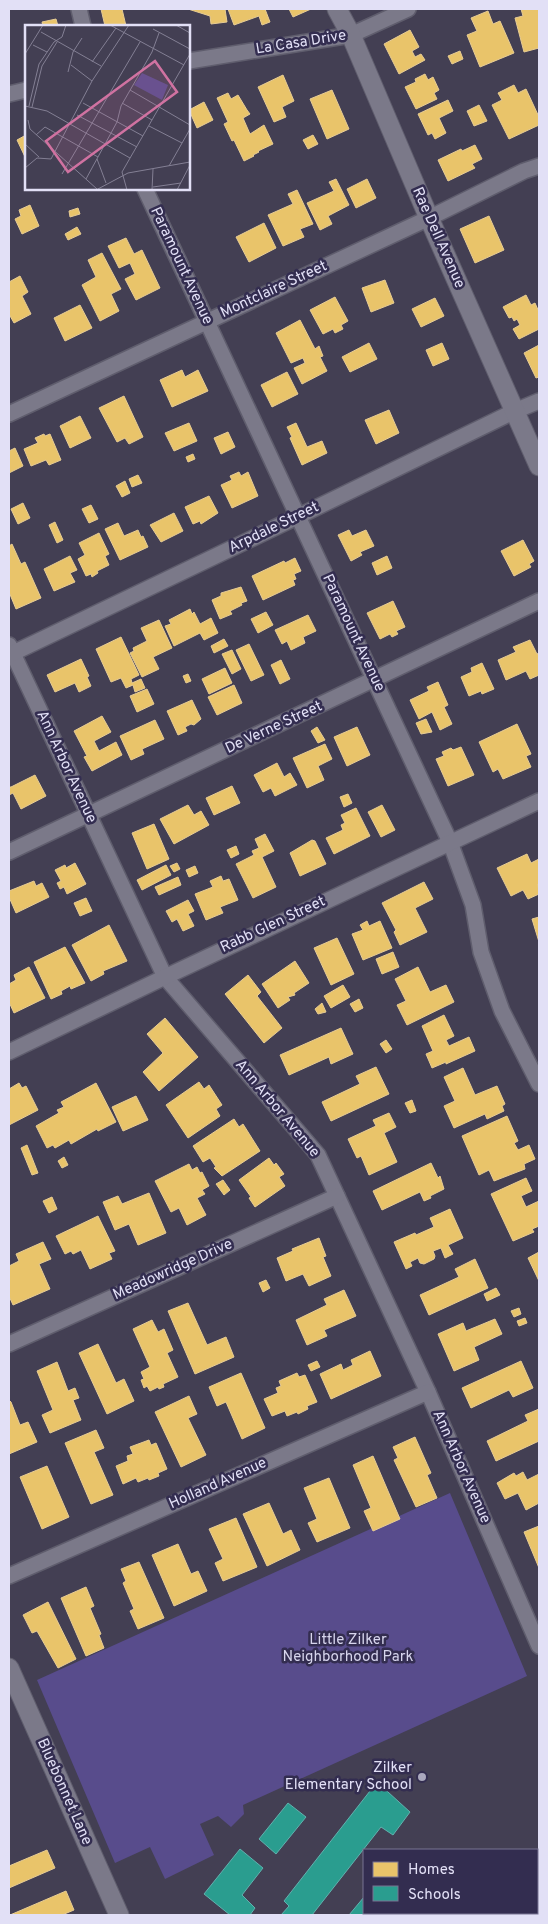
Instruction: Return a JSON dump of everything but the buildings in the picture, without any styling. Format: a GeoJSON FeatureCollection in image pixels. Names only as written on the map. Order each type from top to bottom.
{"type":"FeatureCollection","features":[{"type":"Feature","properties":{"kind":"street"},"geometry":{"type":"LineString","coordinates":[[79,9],[83,25]]}},
{"type":"Feature","properties":{"kind":"street","name":"Rae Dell Avenue"},"geometry":{"type":"LineString","coordinates":[[337,9],[351,35],[429,218],[539,466]]}},
{"type":"Feature","properties":{"kind":"street","name":"La Casa Drive"},"geometry":{"type":"LineString","coordinates":[[190,61],[351,35],[408,9]]}},
{"type":"Feature","properties":{"kind":"street"},"geometry":{"type":"LineString","coordinates":[[9,94],[25,90]]}},
{"type":"Feature","properties":{"kind":"street","name":"Montclaire Street"},"geometry":{"type":"LineString","coordinates":[[9,414],[429,218],[524,171],[539,166]]}},
{"type":"Feature","properties":{"kind":"street","name":"Paramount Avenue"},"geometry":{"type":"LineString","coordinates":[[145,190],[450,842],[473,905],[481,952],[502,1011],[539,1084]]}},
{"type":"Feature","properties":{"kind":"street","name":"Arpdale Street"},"geometry":{"type":"LineString","coordinates":[[10,651],[539,401]]}},
{"type":"Feature","properties":{"kind":"street","name":"De Verne Street"},"geometry":{"type":"LineString","coordinates":[[9,852],[539,601]]}},
{"type":"Feature","properties":{"kind":"street","name":"Ann Arbor Avenue"},"geometry":{"type":"LineString","coordinates":[[10,651],[165,976],[318,1155],[428,1392],[539,1646]]}},
{"type":"Feature","properties":{"kind":"street","name":"Rabb Glen Street"},"geometry":{"type":"LineString","coordinates":[[9,1052],[165,976],[539,801]]}},
{"type":"Feature","properties":{"kind":"street","name":"Meadowridge Drive"},"geometry":{"type":"LineString","coordinates":[[9,1344],[338,1196]]}},
{"type":"Feature","properties":{"kind":"street","name":"Holland Avenue"},"geometry":{"type":"LineString","coordinates":[[9,1576],[428,1392]]}},
{"type":"Feature","properties":{"kind":"street","name":"Bluebonnet Lane"},"geometry":{"type":"LineString","coordinates":[[9,1668],[119,1915]]}},
{"type":"Feature","properties":{"kind":"green space","name":"Little Zilker Neighborhood Park"},"geometry":{"type":"Polygon","coordinates":[[[450,1493],[527,1676],[243,1805],[244,1814],[231,1827],[218,1816],[200,1824],[214,1855],[165,1879],[150,1847],[115,1863],[37,1680],[450,1493]]]}},
{"type":"Feature","properties":{"kind":"place","name":"Zilker Elementary School"},"geometry":{"type":"Point","coordinates":[422,1777]}}]}
